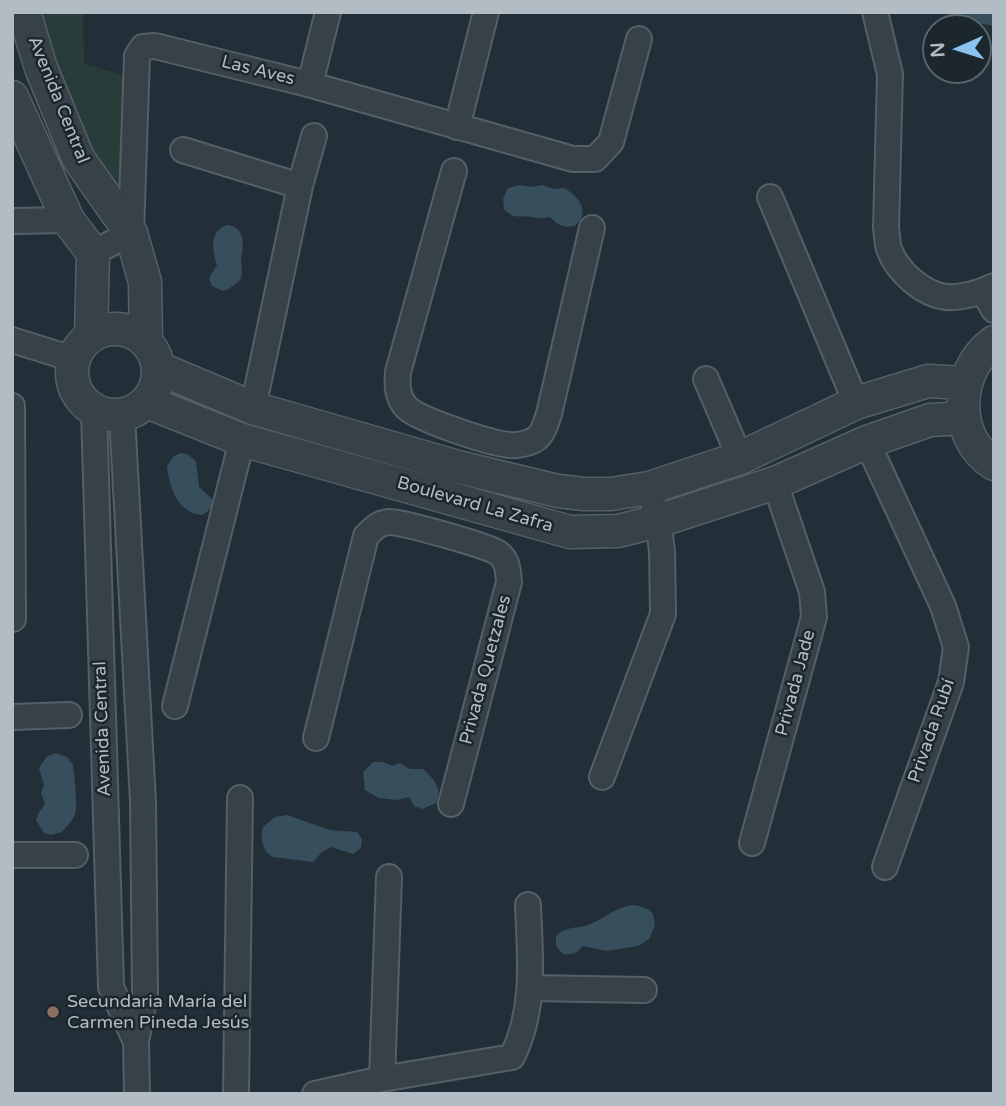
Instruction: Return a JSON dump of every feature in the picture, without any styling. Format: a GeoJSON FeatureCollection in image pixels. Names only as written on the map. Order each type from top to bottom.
{"type":"FeatureCollection","features":[{"type":"Feature","properties":{"kind":"street","name":"Avenida Central"},"geometry":{"type":"LineString","coordinates":[[24,12],[41,68],[78,158],[131,233],[145,282],[152,355]]}},
{"type":"Feature","properties":{"kind":"street"},"geometry":{"type":"LineString","coordinates":[[308,84],[328,12]]}},
{"type":"Feature","properties":{"kind":"street"},"geometry":{"type":"LineString","coordinates":[[457,127],[486,12]]}},
{"type":"Feature","properties":{"kind":"street"},"geometry":{"type":"LineString","coordinates":[[875,12],[890,74],[886,227],[890,250],[901,270],[918,285],[944,297],[990,296]]}},
{"type":"Feature","properties":{"kind":"street","name":"Las Aves"},"geometry":{"type":"LineString","coordinates":[[131,233],[137,56],[143,47],[156,46],[308,84],[573,159],[595,159],[611,142],[639,39]]}},
{"type":"Feature","properties":{"kind":"street"},"geometry":{"type":"LineString","coordinates":[[12,97],[68,220],[93,253],[82,348],[71,374],[75,389],[82,401],[121,409],[154,392],[152,355],[134,333],[119,329],[104,330],[82,348],[12,340]]}},
{"type":"Feature","properties":{"kind":"street"},"geometry":{"type":"LineString","coordinates":[[253,408],[300,186],[314,136]]}},
{"type":"Feature","properties":{"kind":"street"},"geometry":{"type":"LineString","coordinates":[[183,150],[300,186]]}},
{"type":"Feature","properties":{"kind":"street"},"geometry":{"type":"LineString","coordinates":[[454,172],[398,372],[400,398],[406,408],[416,415],[467,434],[512,446],[536,439],[549,414],[593,228]]}},
{"type":"Feature","properties":{"kind":"street"},"geometry":{"type":"LineString","coordinates":[[770,197],[856,403]]}},
{"type":"Feature","properties":{"kind":"street"},"geometry":{"type":"LineString","coordinates":[[12,221],[68,220]]}},
{"type":"Feature","properties":{"kind":"street"},"geometry":{"type":"LineString","coordinates":[[93,253],[131,233]]}},
{"type":"Feature","properties":{"kind":"street"},"geometry":{"type":"LineString","coordinates":[[994,342],[983,350],[972,365],[962,401],[964,418],[973,442],[994,464]]}},
{"type":"Feature","properties":{"kind":"street","name":"Boulevard La Zafra"},"geometry":{"type":"LineString","coordinates":[[152,355],[253,408],[458,467],[558,491],[584,494],[611,494],[649,488],[740,458],[856,403],[928,381],[965,383]]}},
{"type":"Feature","properties":{"kind":"street"},"geometry":{"type":"LineString","coordinates":[[706,379],[740,458]]}},
{"type":"Feature","properties":{"kind":"street"},"geometry":{"type":"LineString","coordinates":[[12,406],[13,619]]}},
{"type":"Feature","properties":{"kind":"street","name":"Avenida Central"},"geometry":{"type":"LineString","coordinates":[[121,409],[111,987],[136,1042]]}},
{"type":"Feature","properties":{"kind":"street","name":"Avenida Central"},"geometry":{"type":"LineString","coordinates":[[121,409],[143,802],[145,994],[136,1042],[137,1094]]}},
{"type":"Feature","properties":{"kind":"street","name":"Boulevard La Zafra"},"geometry":{"type":"LineString","coordinates":[[121,409],[570,532],[618,531],[658,521],[775,483],[867,442],[930,421],[964,418]]}},
{"type":"Feature","properties":{"kind":"street"},"geometry":{"type":"LineString","coordinates":[[458,467],[467,434]]}},
{"type":"Feature","properties":{"kind":"street"},"geometry":{"type":"LineString","coordinates":[[174,706],[242,440]]}},
{"type":"Feature","properties":{"kind":"street","name":"Privada Rubí"},"geometry":{"type":"LineString","coordinates":[[867,442],[943,606],[956,647],[951,682],[885,867]]}},
{"type":"Feature","properties":{"kind":"street","name":"Privada Jade"},"geometry":{"type":"LineString","coordinates":[[752,844],[814,617],[812,592],[775,483]]}},
{"type":"Feature","properties":{"kind":"street"},"geometry":{"type":"LineString","coordinates":[[602,777],[663,614],[662,551],[658,521],[649,488]]}},
{"type":"Feature","properties":{"kind":"street"},"geometry":{"type":"LineString","coordinates":[[444,534],[455,499]]}},
{"type":"Feature","properties":{"kind":"street","name":"Privada Quetzales"},"geometry":{"type":"LineString","coordinates":[[316,738],[366,536],[376,526],[390,522],[444,534],[498,552],[508,565],[509,582],[451,804]]}},
{"type":"Feature","properties":{"kind":"street"},"geometry":{"type":"LineString","coordinates":[[12,717],[69,715]]}},
{"type":"Feature","properties":{"kind":"street"},"geometry":{"type":"LineString","coordinates":[[236,1094],[240,798]]}},
{"type":"Feature","properties":{"kind":"street"},"geometry":{"type":"LineString","coordinates":[[12,855],[75,855]]}},
{"type":"Feature","properties":{"kind":"street"},"geometry":{"type":"LineString","coordinates":[[382,1079],[389,877]]}},
{"type":"Feature","properties":{"kind":"street"},"geometry":{"type":"LineString","coordinates":[[315,1094],[382,1079],[512,1057],[523,1036],[531,988],[528,905]]}},
{"type":"Feature","properties":{"kind":"street"},"geometry":{"type":"LineString","coordinates":[[531,988],[644,990]]}},
{"type":"Feature","properties":{"kind":"green space"},"geometry":{"type":"Polygon","coordinates":[[[33,12],[83,12],[84,64],[132,77],[125,192],[108,191],[33,12]]]}},
{"type":"Feature","properties":{"kind":"water"},"geometry":{"type":"Polygon","coordinates":[[[944,12],[994,12],[994,26],[992,14],[944,12]]]}},
{"type":"Feature","properties":{"kind":"water"},"geometry":{"type":"Polygon","coordinates":[[[518,185],[564,188],[581,205],[583,210],[580,220],[575,226],[567,227],[550,217],[511,215],[504,209],[503,199],[508,188],[518,185]]]}},
{"type":"Feature","properties":{"kind":"water"},"geometry":{"type":"Polygon","coordinates":[[[227,225],[241,234],[242,274],[238,282],[223,291],[212,286],[209,278],[217,265],[213,247],[215,236],[227,225]]]}},
{"type":"Feature","properties":{"kind":"water"},"geometry":{"type":"Polygon","coordinates":[[[180,453],[187,454],[196,461],[199,487],[212,499],[210,508],[202,515],[193,513],[180,504],[172,490],[167,466],[173,457],[180,453]]]}},
{"type":"Feature","properties":{"kind":"water"},"geometry":{"type":"Polygon","coordinates":[[[56,753],[67,757],[73,765],[76,810],[73,819],[62,832],[51,835],[44,833],[36,820],[45,804],[41,793],[44,785],[39,768],[47,756],[56,753]]]}},
{"type":"Feature","properties":{"kind":"water"},"geometry":{"type":"Polygon","coordinates":[[[373,762],[392,766],[400,763],[410,769],[423,769],[436,784],[436,803],[422,809],[414,806],[409,797],[398,800],[379,798],[365,790],[363,772],[373,762]]]}},
{"type":"Feature","properties":{"kind":"water"},"geometry":{"type":"Polygon","coordinates":[[[287,815],[330,830],[357,832],[362,839],[361,848],[353,854],[331,847],[313,862],[273,857],[263,844],[263,827],[275,817],[287,815]]]}},
{"type":"Feature","properties":{"kind":"water"},"geometry":{"type":"Polygon","coordinates":[[[635,905],[648,909],[653,914],[655,926],[649,939],[638,946],[607,951],[583,946],[574,953],[563,954],[556,946],[556,936],[563,931],[588,925],[616,910],[635,905]]]}},
{"type":"Feature","properties":{"kind":"place","name":"Secundaria María del Carmen Pineda Jesús"},"geometry":{"type":"Point","coordinates":[53,1012]}}]}
